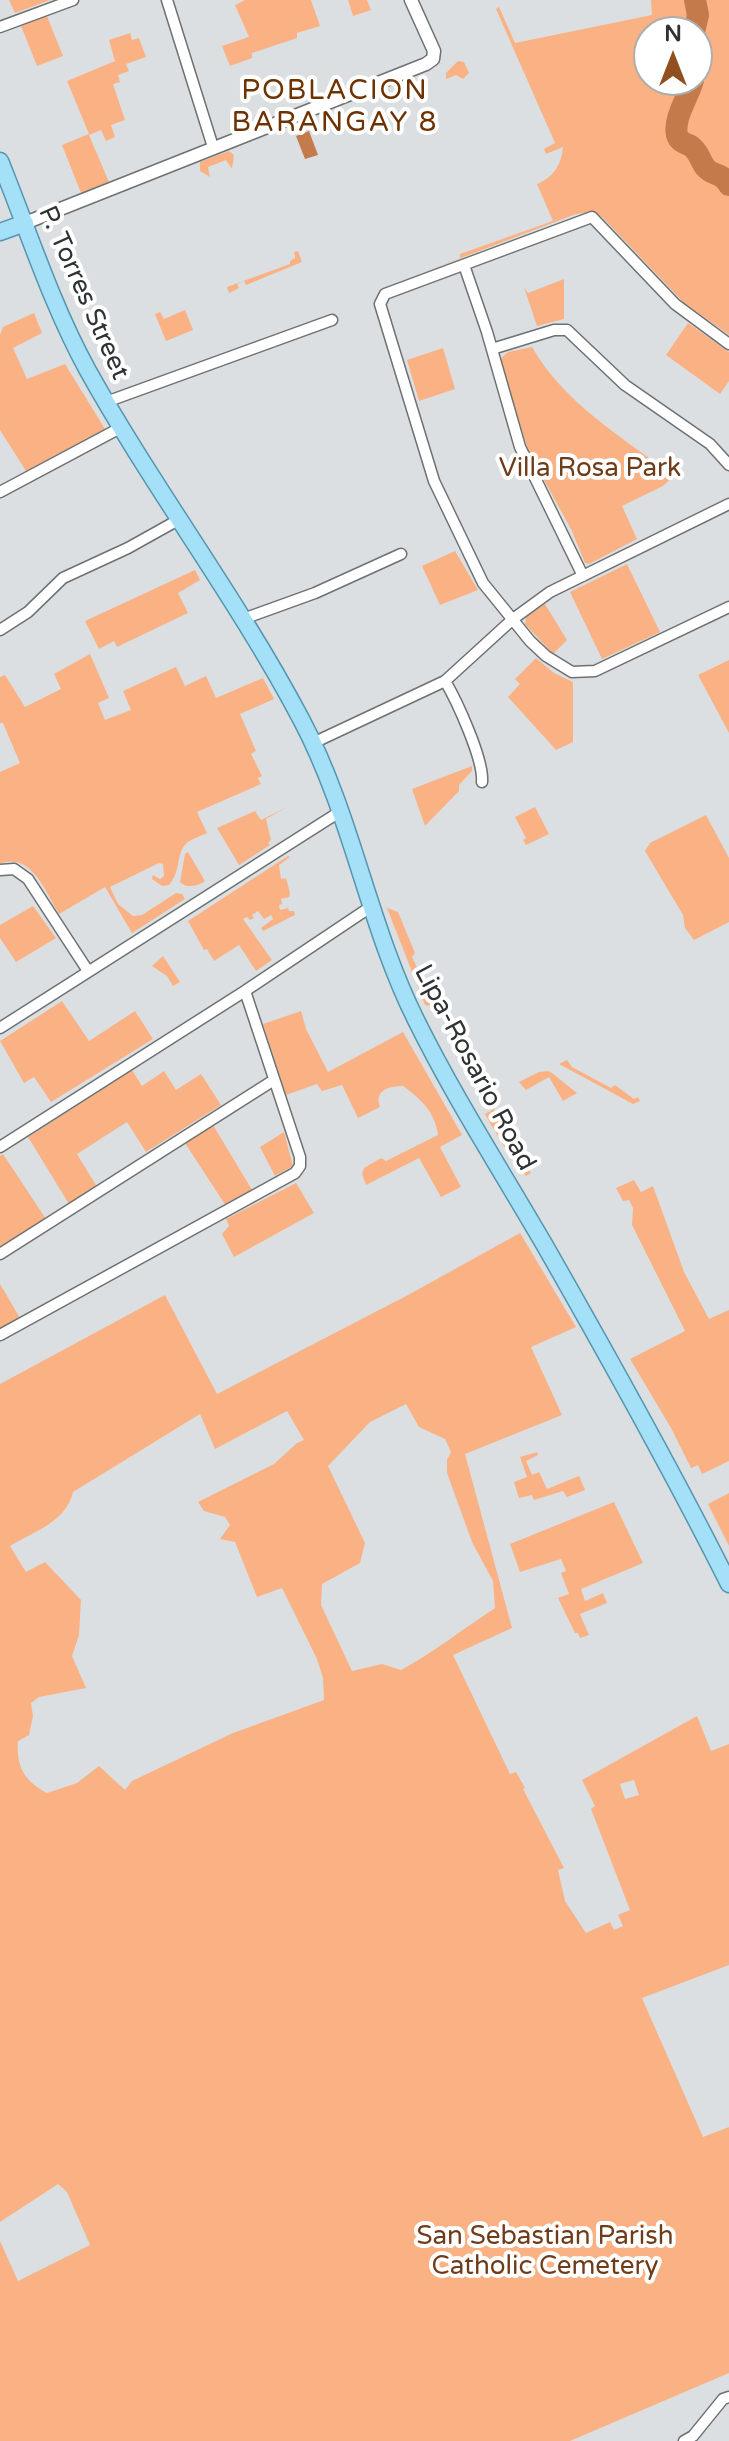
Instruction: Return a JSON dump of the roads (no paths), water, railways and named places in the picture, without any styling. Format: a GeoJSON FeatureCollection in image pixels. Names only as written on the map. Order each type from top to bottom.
{"type":"FeatureCollection","features":[{"type":"Feature","properties":{"kind":"main road","name":"P. Torres Street"},"geometry":{"type":"LineString","coordinates":[[0,161],[65,325],[106,402],[157,481]]}},
{"type":"Feature","properties":{"kind":"main road"},"geometry":{"type":"LineString","coordinates":[[0,232],[25,223]]}},
{"type":"Feature","properties":{"kind":"main road","name":"Lipa-Rosario Road"},"geometry":{"type":"LineString","coordinates":[[157,481],[285,689],[313,743],[341,811],[393,967],[429,1044],[648,1425],[729,1584]]}},
{"type":"Feature","properties":{"kind":"street"},"geometry":{"type":"LineString","coordinates":[[0,27],[73,0]]}},
{"type":"Feature","properties":{"kind":"street"},"geometry":{"type":"LineString","coordinates":[[167,0],[213,147]]}},
{"type":"Feature","properties":{"kind":"street"},"geometry":{"type":"LineString","coordinates":[[25,223],[392,79],[433,59],[433,47],[411,0]]}},
{"type":"Feature","properties":{"kind":"street"},"geometry":{"type":"LineString","coordinates":[[729,344],[675,304],[592,217],[385,294],[380,304],[442,501],[483,583],[546,656],[564,669],[586,673],[623,660],[729,607]]}},
{"type":"Feature","properties":{"kind":"street"},"geometry":{"type":"LineString","coordinates":[[464,265],[520,447],[583,576]]}},
{"type":"Feature","properties":{"kind":"street"},"geometry":{"type":"LineString","coordinates":[[106,402],[332,320]]}},
{"type":"Feature","properties":{"kind":"street"},"geometry":{"type":"LineString","coordinates":[[492,349],[554,330],[567,330],[625,385],[710,444],[729,465]]}},
{"type":"Feature","properties":{"kind":"street"},"geometry":{"type":"LineString","coordinates":[[0,492],[122,427]]}},
{"type":"Feature","properties":{"kind":"street"},"geometry":{"type":"LineString","coordinates":[[313,743],[445,681],[540,598],[729,504]]}},
{"type":"Feature","properties":{"kind":"street"},"geometry":{"type":"LineString","coordinates":[[0,630],[28,612],[63,578],[128,548],[180,519]]}},
{"type":"Feature","properties":{"kind":"street"},"geometry":{"type":"LineString","coordinates":[[243,619],[315,593],[401,554]]}},
{"type":"Feature","properties":{"kind":"street"},"geometry":{"type":"LineString","coordinates":[[445,681],[478,754],[483,770],[482,782]]}},
{"type":"Feature","properties":{"kind":"street"},"geometry":{"type":"LineString","coordinates":[[0,1028],[341,811]]}},
{"type":"Feature","properties":{"kind":"street"},"geometry":{"type":"LineString","coordinates":[[0,870],[14,869],[28,879],[88,971]]}},
{"type":"Feature","properties":{"kind":"street"},"geometry":{"type":"LineString","coordinates":[[0,1147],[372,906]]}},
{"type":"Feature","properties":{"kind":"street"},"geometry":{"type":"LineString","coordinates":[[0,1335],[295,1173],[300,1166],[300,1157],[245,991]]}},
{"type":"Feature","properties":{"kind":"street"},"geometry":{"type":"LineString","coordinates":[[0,1254],[274,1080]]}},
{"type":"Feature","properties":{"kind":"street"},"geometry":{"type":"LineString","coordinates":[[684,2441],[693,2436],[723,2399],[729,2397]]}},
{"type":"Feature","properties":{"kind":"waterway"},"geometry":{"type":"LineString","coordinates":[[695,0],[698,16]]}},
{"type":"Feature","properties":{"kind":"waterway"},"geometry":{"type":"LineString","coordinates":[[686,96],[679,114],[677,135],[694,148],[708,170],[729,185]]}},
{"type":"Feature","properties":{"kind":"district","name":"POBLACION BARANGAY 8"},"geometry":{"type":"Point","coordinates":[335,108]}},
{"type":"Feature","properties":{"kind":"park label","name":"Villa Rosa Park"},"geometry":{"type":"Point","coordinates":[590,469]}},
{"type":"Feature","properties":{"kind":"park label","name":"San Sebastian Parish Catholic Cemetery"},"geometry":{"type":"Point","coordinates":[545,2252]}}]}
